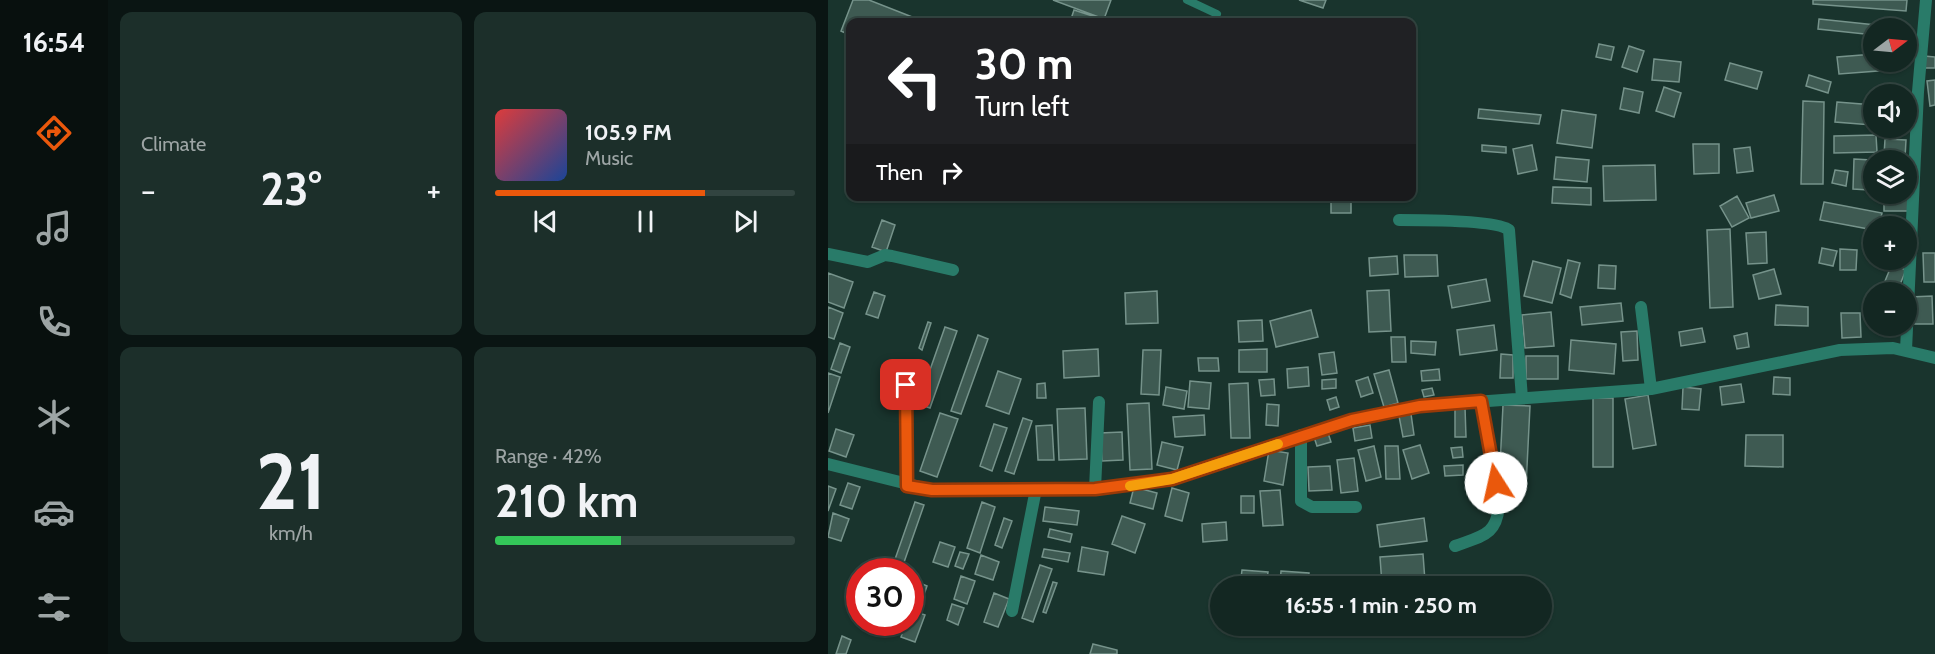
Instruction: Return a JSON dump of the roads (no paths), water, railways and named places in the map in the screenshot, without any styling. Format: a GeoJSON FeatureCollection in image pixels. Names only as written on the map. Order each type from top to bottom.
{"type":"FeatureCollection","features":[{"type":"Feature","properties":{"kind":"street"},"geometry":{"type":"LineString","coordinates":[[1906,350],[1918,92],[1926,0]]}},
{"type":"Feature","properties":{"kind":"street"},"geometry":{"type":"LineString","coordinates":[[1399,220],[1485,224],[1504,226],[1509,230],[1522,398]]}},
{"type":"Feature","properties":{"kind":"street"},"geometry":{"type":"LineString","coordinates":[[828,254],[868,262],[885,255],[953,270]]}},
{"type":"Feature","properties":{"kind":"street"},"geometry":{"type":"LineString","coordinates":[[1641,307],[1651,389]]}},
{"type":"Feature","properties":{"kind":"street"},"geometry":{"type":"LineString","coordinates":[[828,464],[907,486],[932,490],[1095,489],[1172,479],[1301,435],[1352,420],[1420,406],[1651,389],[1840,350],[1906,350],[1935,358]]}},
{"type":"Feature","properties":{"kind":"street"},"geometry":{"type":"LineString","coordinates":[[906,385],[907,486]]}},
{"type":"Feature","properties":{"kind":"street"},"geometry":{"type":"LineString","coordinates":[[1455,546],[1492,530],[1499,519],[1499,503],[1481,401]]}},
{"type":"Feature","properties":{"kind":"street"},"geometry":{"type":"LineString","coordinates":[[1095,489],[1099,402]]}},
{"type":"Feature","properties":{"kind":"street"},"geometry":{"type":"LineString","coordinates":[[1301,435],[1301,501],[1312,507],[1356,507]]}},
{"type":"Feature","properties":{"kind":"street"},"geometry":{"type":"LineString","coordinates":[[1012,611],[1036,489]]}},
{"type":"Feature","properties":{"kind":"lane"},"geometry":{"type":"LineString","coordinates":[[1187,0],[1217,14]]}}]}
